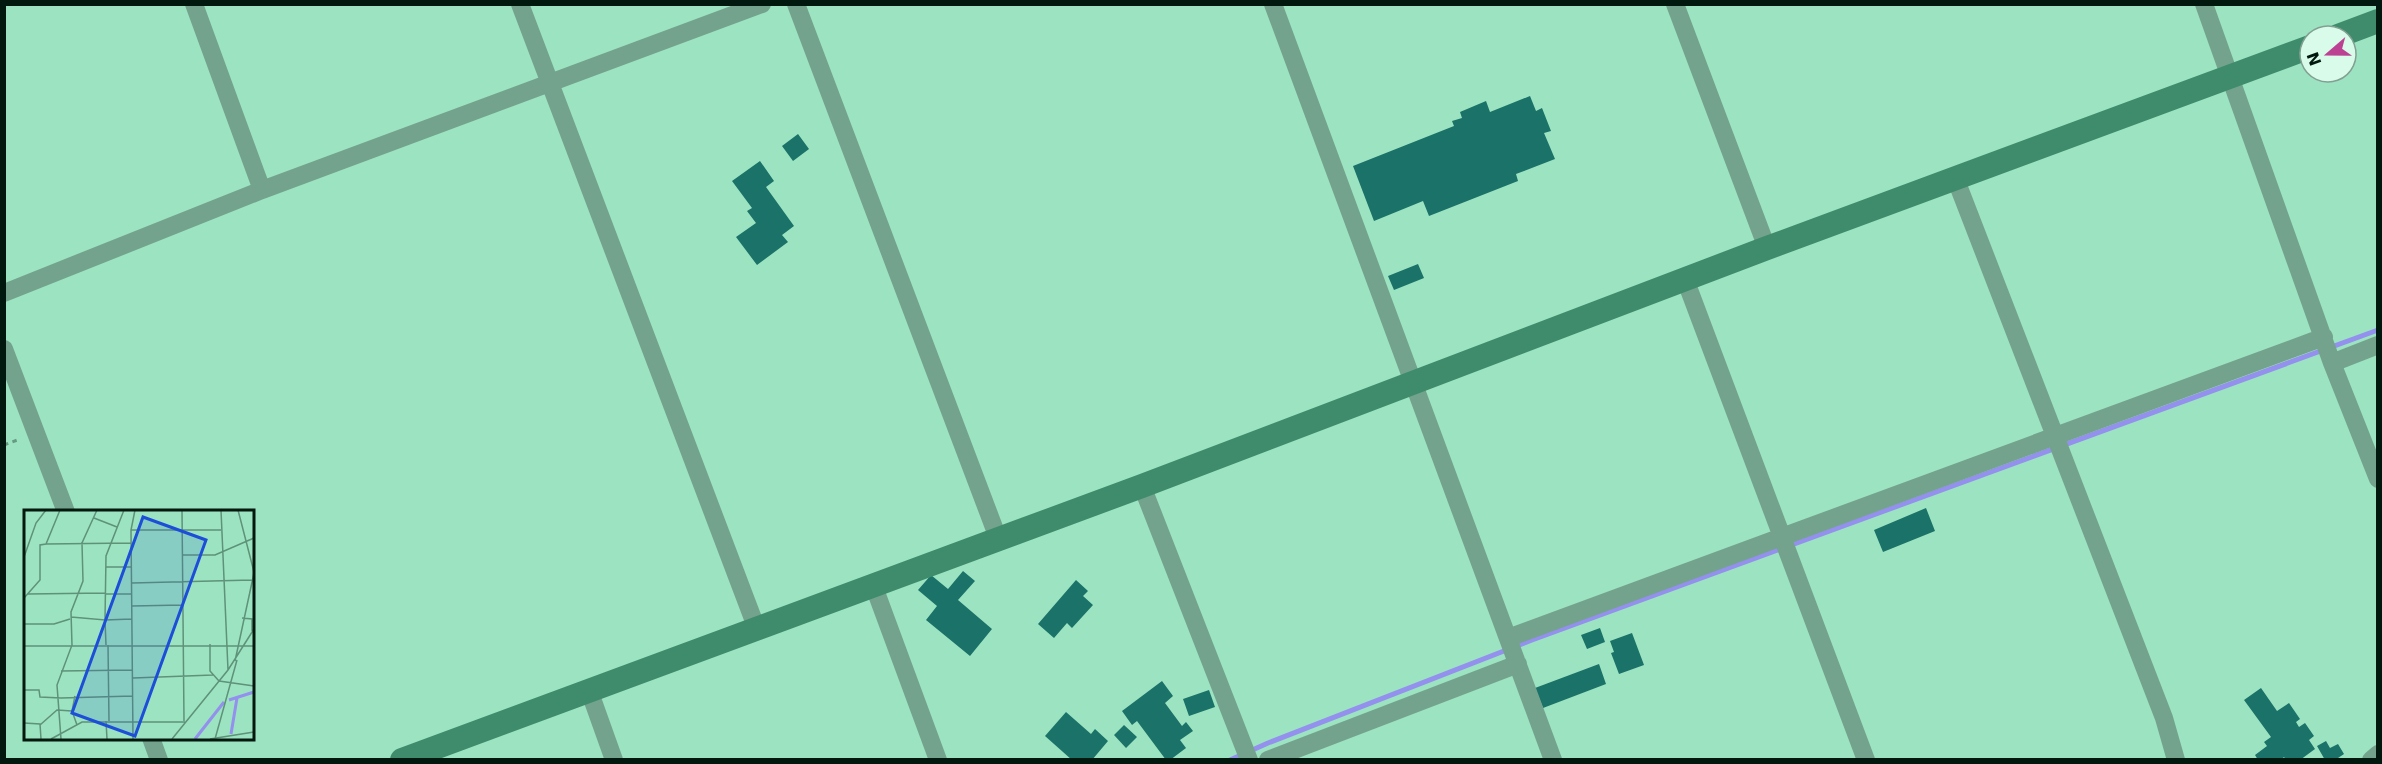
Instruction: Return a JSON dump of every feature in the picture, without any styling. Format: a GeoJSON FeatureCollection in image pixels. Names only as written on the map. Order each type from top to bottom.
{"type":"FeatureCollection","features":[{"type":"Feature","properties":{"kind":"street"},"geometry":{"type":"LineString","coordinates":[[194,4],[262,190]]}},
{"type":"Feature","properties":{"kind":"street"},"geometry":{"type":"LineString","coordinates":[[520,4],[755,624],[752,629]]}},
{"type":"Feature","properties":{"kind":"street"},"geometry":{"type":"LineString","coordinates":[[4,293],[262,190],[762,4]]}},
{"type":"Feature","properties":{"kind":"street"},"geometry":{"type":"LineString","coordinates":[[796,4],[998,538]]}},
{"type":"Feature","properties":{"kind":"street"},"geometry":{"type":"LineString","coordinates":[[1273,4],[1553,759]]}},
{"type":"Feature","properties":{"kind":"street"},"geometry":{"type":"LineString","coordinates":[[1675,4],[1767,248]]}},
{"type":"Feature","properties":{"kind":"street"},"geometry":{"type":"LineString","coordinates":[[2204,4],[2332,363],[2378,479]]}},
{"type":"Feature","properties":{"kind":"street"},"geometry":{"type":"LineString","coordinates":[[2358,28],[2378,21]]}},
{"type":"Feature","properties":{"kind":"street"},"geometry":{"type":"LineString","coordinates":[[402,759],[1143,486],[1767,248],[1956,180],[2298,51]]}},
{"type":"Feature","properties":{"kind":"street"},"geometry":{"type":"LineString","coordinates":[[1956,180],[2164,718],[2176,759]]}},
{"type":"Feature","properties":{"kind":"street"},"geometry":{"type":"LineString","coordinates":[[1685,279],[1866,759]]}},
{"type":"Feature","properties":{"kind":"street"},"geometry":{"type":"LineString","coordinates":[[1508,638],[2324,337]]}},
{"type":"Feature","properties":{"kind":"street"},"geometry":{"type":"LineString","coordinates":[[2332,363],[2378,345]]}},
{"type":"Feature","properties":{"kind":"street"},"geometry":{"type":"LineString","coordinates":[[4,349],[65,510]]}},
{"type":"Feature","properties":{"kind":"street"},"geometry":{"type":"LineString","coordinates":[[1143,486],[1249,759]]}},
{"type":"Feature","properties":{"kind":"street"},"geometry":{"type":"LineString","coordinates":[[873,584],[938,759]]}},
{"type":"Feature","properties":{"kind":"street"},"geometry":{"type":"LineString","coordinates":[[1268,759],[1518,664]]}},
{"type":"Feature","properties":{"kind":"street"},"geometry":{"type":"LineString","coordinates":[[589,690],[614,759]]}},
{"type":"Feature","properties":{"kind":"street"},"geometry":{"type":"LineString","coordinates":[[152,740],[159,759]]}},
{"type":"Feature","properties":{"kind":"street"},"geometry":{"type":"LineString","coordinates":[[2371,759],[2378,753]]}},
{"type":"Feature","properties":{"kind":"building"},"geometry":{"type":"Polygon","coordinates":[[[1530,96],[1536,111],[1542,108],[1551,131],[1544,133],[1555,159],[1516,174],[1518,181],[1429,216],[1423,201],[1374,221],[1353,166],[1454,126],[1452,121],[1462,118],[1460,112],[1486,101],[1490,112],[1530,96]]]}},
{"type":"Feature","properties":{"kind":"building"},"geometry":{"type":"Polygon","coordinates":[[[798,134],[809,149],[793,161],[782,146],[798,134]]]}},
{"type":"Feature","properties":{"kind":"building"},"geometry":{"type":"Polygon","coordinates":[[[760,161],[774,181],[766,187],[794,226],[782,235],[788,242],[757,265],[736,237],[756,223],[747,211],[752,208],[732,181],[760,161]]]}},
{"type":"Feature","properties":{"kind":"building"},"geometry":{"type":"Polygon","coordinates":[[[1418,264],[1424,278],[1394,290],[1388,276],[1418,264]]]}},
{"type":"Feature","properties":{"kind":"building"},"geometry":{"type":"Polygon","coordinates":[[[1926,508],[1935,531],[1883,552],[1874,530],[1926,508]]]}},
{"type":"Feature","properties":{"kind":"building"},"geometry":{"type":"Polygon","coordinates":[[[963,571],[975,581],[958,600],[992,629],[970,656],[926,620],[937,606],[918,590],[931,575],[948,589],[963,571]]]}},
{"type":"Feature","properties":{"kind":"building"},"geometry":{"type":"Polygon","coordinates":[[[1076,580],[1088,591],[1083,596],[1093,605],[1072,628],[1067,623],[1054,638],[1038,624],[1076,580]]]}},
{"type":"Feature","properties":{"kind":"building"},"geometry":{"type":"Polygon","coordinates":[[[1600,628],[1605,642],[1587,649],[1581,635],[1600,628]]]}},
{"type":"Feature","properties":{"kind":"building"},"geometry":{"type":"Polygon","coordinates":[[[1632,633],[1644,665],[1619,674],[1611,653],[1614,652],[1610,641],[1632,633]]]}},
{"type":"Feature","properties":{"kind":"building"},"geometry":{"type":"Polygon","coordinates":[[[1599,664],[1606,684],[1543,708],[1535,688],[1599,664]]]}},
{"type":"Feature","properties":{"kind":"building"},"geometry":{"type":"Polygon","coordinates":[[[1162,681],[1173,696],[1165,703],[1182,726],[1186,722],[1193,731],[1180,740],[1186,748],[1170,760],[1166,760],[1137,721],[1132,725],[1122,711],[1162,681]]]}},
{"type":"Feature","properties":{"kind":"building"},"geometry":{"type":"Polygon","coordinates":[[[2261,688],[2277,711],[2289,703],[2300,719],[2296,722],[2299,727],[2305,723],[2314,736],[2309,740],[2315,749],[2300,760],[2286,760],[2284,757],[2281,760],[2258,760],[2255,755],[2267,746],[2264,742],[2271,737],[2244,700],[2261,688]]]}},
{"type":"Feature","properties":{"kind":"building"},"geometry":{"type":"Polygon","coordinates":[[[1209,690],[1215,707],[1189,716],[1183,699],[1209,690]]]}},
{"type":"Feature","properties":{"kind":"building"},"geometry":{"type":"Polygon","coordinates":[[[1066,712],[1091,734],[1095,729],[1108,741],[1092,760],[1072,760],[1045,736],[1066,712]]]}},
{"type":"Feature","properties":{"kind":"building"},"geometry":{"type":"Polygon","coordinates":[[[1124,725],[1137,737],[1126,748],[1114,735],[1124,725]]]}},
{"type":"Feature","properties":{"kind":"building"},"geometry":{"type":"Polygon","coordinates":[[[2326,741],[2330,748],[2338,744],[2344,754],[2335,760],[2325,760],[2317,746],[2326,741]]]}},
{"type":"Feature","properties":{"kind":"waterway"},"geometry":{"type":"LineString","coordinates":[[1230,760],[1532,640],[2378,330]]}}]}
